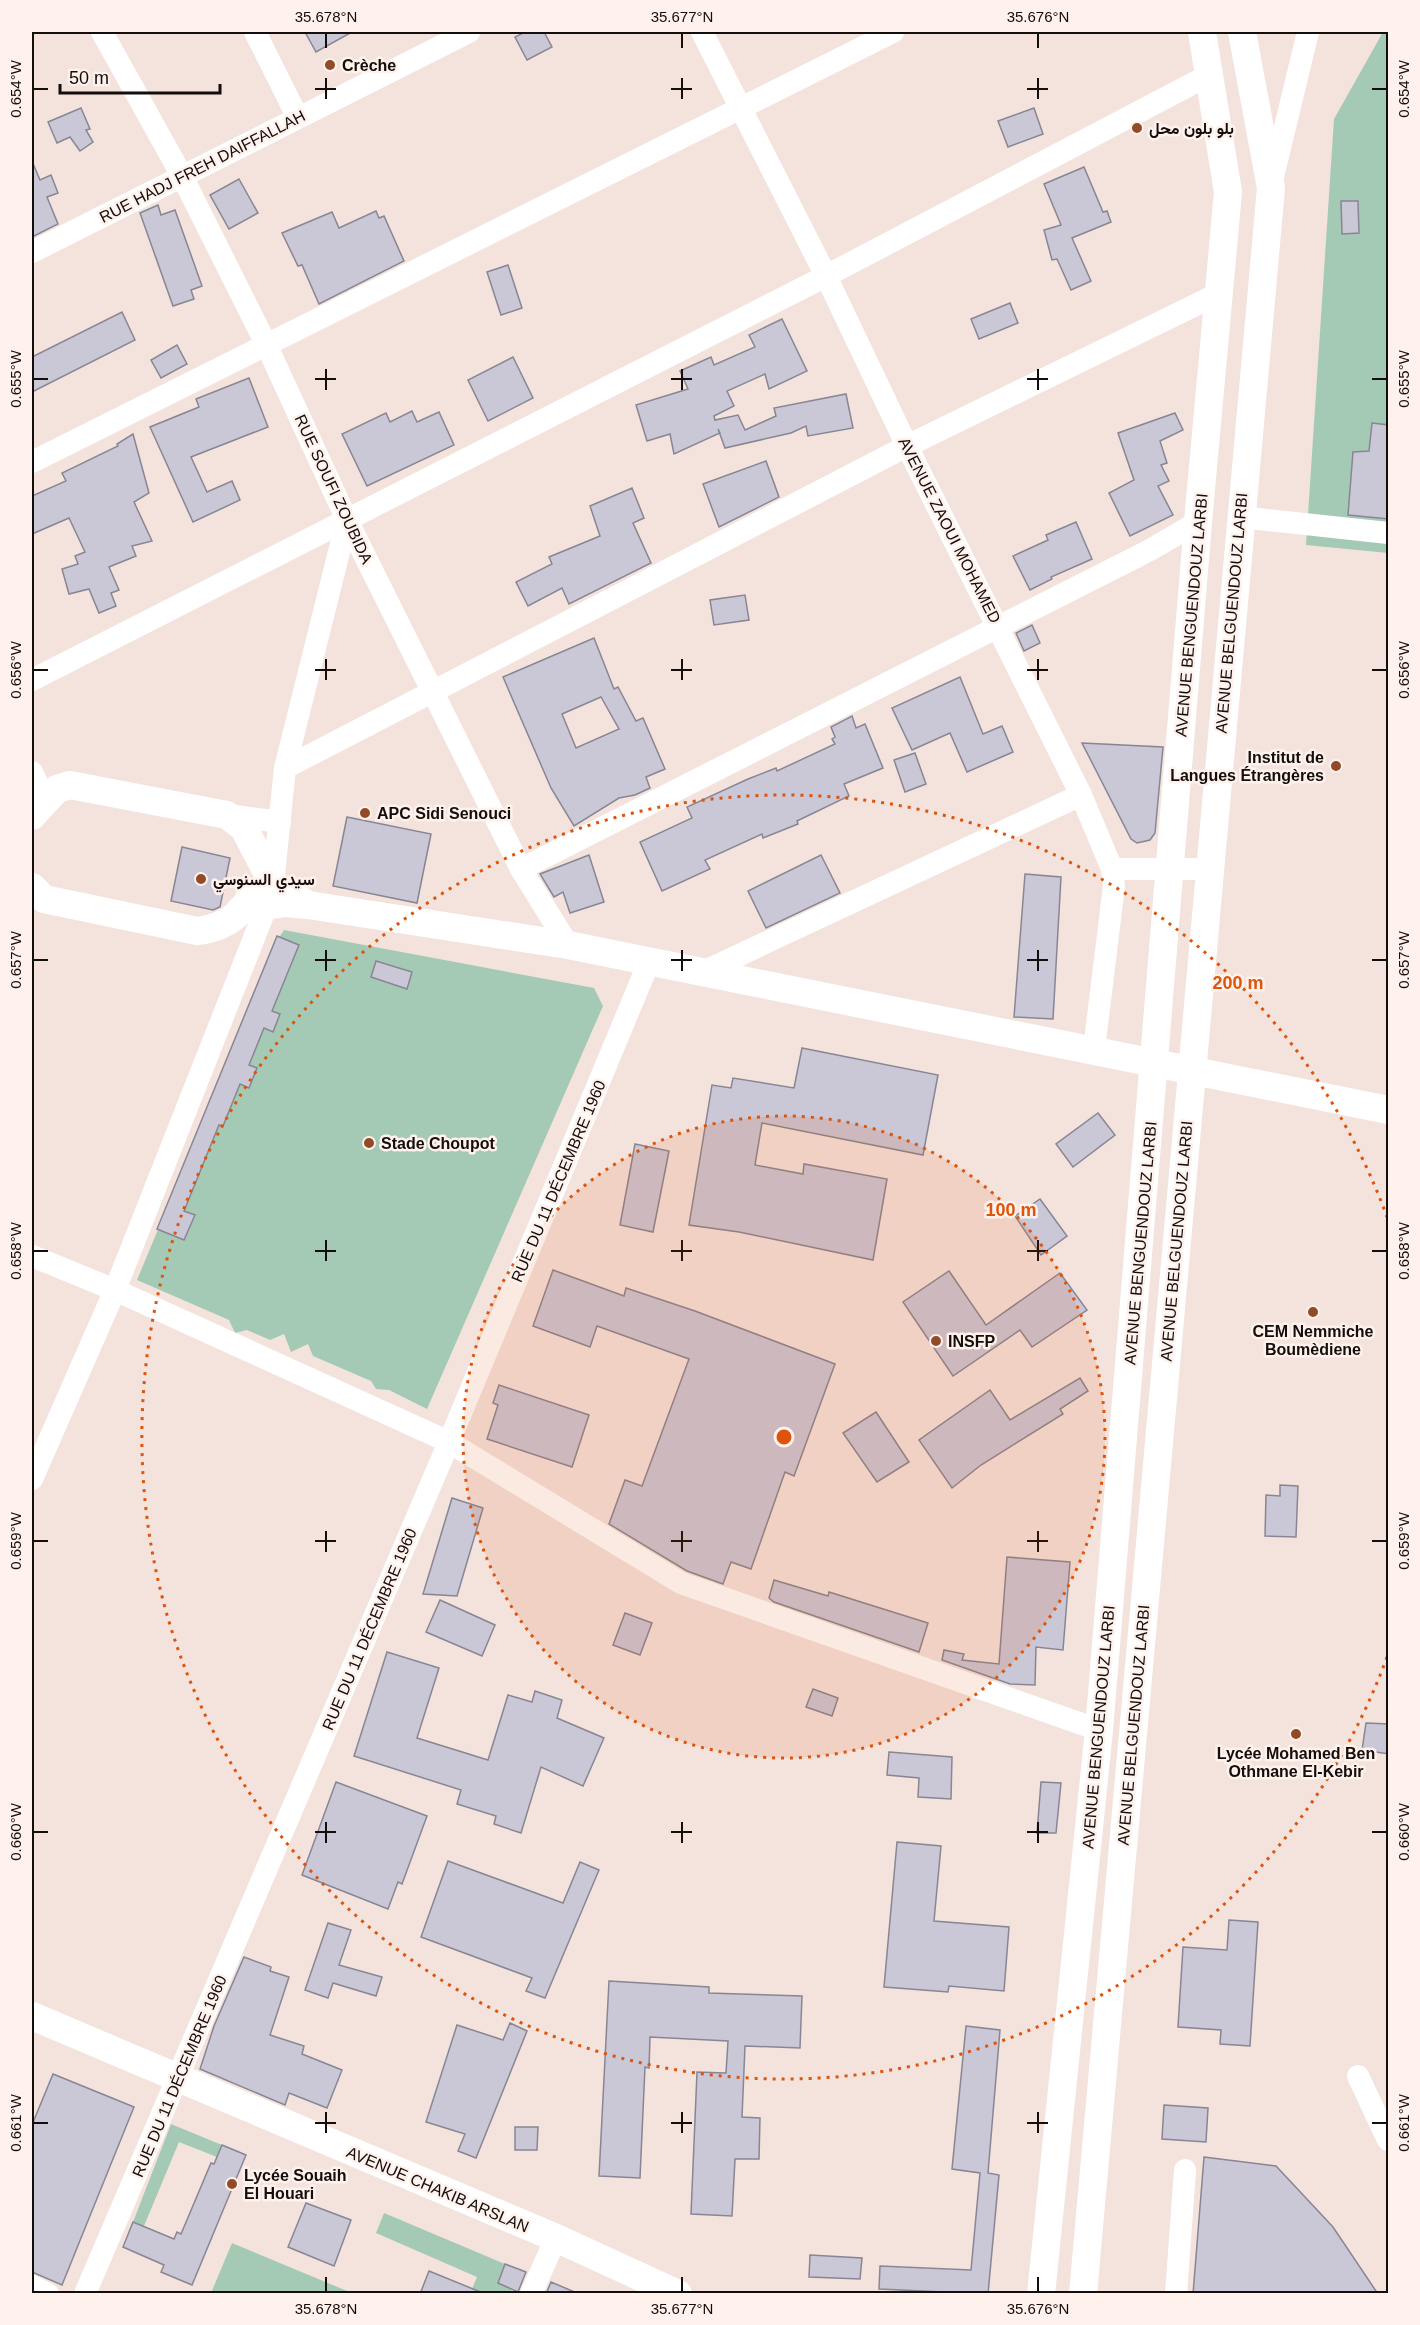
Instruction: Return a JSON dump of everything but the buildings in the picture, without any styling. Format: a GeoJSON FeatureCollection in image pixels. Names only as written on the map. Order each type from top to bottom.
{"type":"FeatureCollection","features":[{"type":"Feature","properties":{"kind":"main road","name":"AVENUE BENGUENDOUZ LARBI"},"geometry":{"type":"LineString","coordinates":[[1041,2294],[1099,1730],[1198,522],[1228,192],[1202,32]]}},
{"type":"Feature","properties":{"kind":"main road","name":"AVENUE BELGUENDOUZ LARBI"},"geometry":{"type":"LineString","coordinates":[[1083,2294],[1271,188],[1242,32]]}},
{"type":"Feature","properties":{"kind":"main road"},"geometry":{"type":"LineString","coordinates":[[36,810],[57,789],[70,784],[227,815],[244,828],[255,849],[258,863],[256,884],[248,902],[260,900],[308,904],[568,945],[1155,1061],[1389,1110]]}},
{"type":"Feature","properties":{"kind":"main road"},"geometry":{"type":"LineString","coordinates":[[255,849],[260,900]]}},
{"type":"Feature","properties":{"kind":"main road"},"geometry":{"type":"LineString","coordinates":[[32,887],[44,899],[197,931],[212,930],[227,923],[260,900]]}},
{"type":"Feature","properties":{"kind":"main road","name":"AVENUE CHAKIB ARSLAN"},"geometry":{"type":"LineString","coordinates":[[32,2016],[177,2080],[556,2238],[678,2294]]}},
{"type":"Feature","properties":{"kind":"street","name":"RUE SOUFI ZOUBIDA"},"geometry":{"type":"LineString","coordinates":[[102,32],[182,176],[266,344],[347,520],[521,869],[568,945]]}},
{"type":"Feature","properties":{"kind":"street"},"geometry":{"type":"LineString","coordinates":[[255,32],[298,118]]}},
{"type":"Feature","properties":{"kind":"street","name":"RUE HADJ FREH DAIFFALLAH"},"geometry":{"type":"LineString","coordinates":[[32,252],[469,32]]}},
{"type":"Feature","properties":{"kind":"street","name":"AVENUE ZAOUI MOHAMED"},"geometry":{"type":"LineString","coordinates":[[702,32],[826,276],[907,446],[1081,795],[1112,868],[1114,886],[1094,1049]]}},
{"type":"Feature","properties":{"kind":"street"},"geometry":{"type":"LineString","coordinates":[[32,462],[893,32]]}},
{"type":"Feature","properties":{"kind":"street"},"geometry":{"type":"LineString","coordinates":[[1271,188],[1308,32]]}},
{"type":"Feature","properties":{"kind":"street"},"geometry":{"type":"LineString","coordinates":[[32,680],[826,276],[1209,75]]}},
{"type":"Feature","properties":{"kind":"street"},"geometry":{"type":"LineString","coordinates":[[285,768],[907,446],[1220,293]]}},
{"type":"Feature","properties":{"kind":"street"},"geometry":{"type":"LineString","coordinates":[[1240,517],[1389,533]]}},
{"type":"Feature","properties":{"kind":"street"},"geometry":{"type":"LineString","coordinates":[[32,1479],[115,1290],[260,900],[280,822],[285,768],[347,520]]}},
{"type":"Feature","properties":{"kind":"street"},"geometry":{"type":"LineString","coordinates":[[521,869],[1150,549],[1198,522]]}},
{"type":"Feature","properties":{"kind":"street"},"geometry":{"type":"LineString","coordinates":[[32,772],[36,810]]}},
{"type":"Feature","properties":{"kind":"street"},"geometry":{"type":"LineString","coordinates":[[701,973],[1081,795]]}},
{"type":"Feature","properties":{"kind":"street"},"geometry":{"type":"LineString","coordinates":[[227,815],[280,822]]}},
{"type":"Feature","properties":{"kind":"street"},"geometry":{"type":"LineString","coordinates":[[1112,868],[1209,869]]}},
{"type":"Feature","properties":{"kind":"street","name":"RUE DU 11 DÉCEMBRE 1960"},"geometry":{"type":"LineString","coordinates":[[85,2294],[449,1442],[648,962]]}},
{"type":"Feature","properties":{"kind":"street"},"geometry":{"type":"LineString","coordinates":[[32,1256],[115,1290],[449,1442],[681,1583],[1099,1730]]}},
{"type":"Feature","properties":{"kind":"street"},"geometry":{"type":"LineString","coordinates":[[1358,2076],[1389,2140]]}},
{"type":"Feature","properties":{"kind":"street"},"geometry":{"type":"LineString","coordinates":[[1176,2294],[1185,2170]]}},
{"type":"Feature","properties":{"kind":"street"},"geometry":{"type":"LineString","coordinates":[[531,2294],[556,2238]]}},
{"type":"Feature","properties":{"kind":"street"},"geometry":{"type":"LineString","coordinates":[[32,2286],[48,2294]]}},
{"type":"Feature","properties":{"kind":"green space"},"geometry":{"type":"Polygon","coordinates":[[[1383,32],[1388,32],[1388,553],[1306,545],[1334,119],[1383,32]]]}},
{"type":"Feature","properties":{"kind":"green space","name":"Stade Choupot"},"geometry":{"type":"Polygon","coordinates":[[[284,930],[594,988],[603,1006],[427,1409],[389,1390],[376,1389],[371,1381],[313,1356],[308,1344],[291,1352],[284,1334],[270,1340],[247,1330],[235,1333],[229,1320],[137,1280],[269,963],[271,950],[284,930]]]}},
{"type":"Feature","properties":{"kind":"green space"},"geometry":{"type":"Polygon","coordinates":[[[171,2124],[222,2145],[217,2157],[179,2142],[144,2226],[133,2222],[171,2124]]]}},
{"type":"Feature","properties":{"kind":"green space"},"geometry":{"type":"Polygon","coordinates":[[[384,2213],[505,2264],[498,2283],[512,2289],[510,2293],[479,2293],[472,2289],[477,2277],[376,2233],[384,2213]]]}},
{"type":"Feature","properties":{"kind":"green space"},"geometry":{"type":"Polygon","coordinates":[[[232,2243],[352,2293],[211,2293],[232,2243]]]}},
{"type":"Feature","properties":{"kind":"place","name":"Crèche"},"geometry":{"type":"Point","coordinates":[330,65]}},
{"type":"Feature","properties":{"kind":"place","name":"بلو بلون محل"},"geometry":{"type":"Point","coordinates":[1137,128]}},
{"type":"Feature","properties":{"kind":"place","name":"Institut de Langues Étrangères"},"geometry":{"type":"Point","coordinates":[1336,766]}},
{"type":"Feature","properties":{"kind":"place","name":"APC Sidi Senouci"},"geometry":{"type":"Point","coordinates":[365,813]}},
{"type":"Feature","properties":{"kind":"place","name":"سيدي السنوسي"},"geometry":{"type":"Point","coordinates":[201,879]}},
{"type":"Feature","properties":{"kind":"place","name":"Stade Choupot"},"geometry":{"type":"Point","coordinates":[369,1143]}},
{"type":"Feature","properties":{"kind":"place","name":"CEM Nemmiche Boumèdiene"},"geometry":{"type":"Point","coordinates":[1313,1312]}},
{"type":"Feature","properties":{"kind":"place","name":"INSFP"},"geometry":{"type":"Point","coordinates":[936,1341]}},
{"type":"Feature","properties":{"kind":"place","name":"Lycée Mohamed Ben Othmane El-Kebir"},"geometry":{"type":"Point","coordinates":[1296,1734]}},
{"type":"Feature","properties":{"kind":"place","name":"Lycée Souaih El Houari"},"geometry":{"type":"Point","coordinates":[232,2184]}}]}
